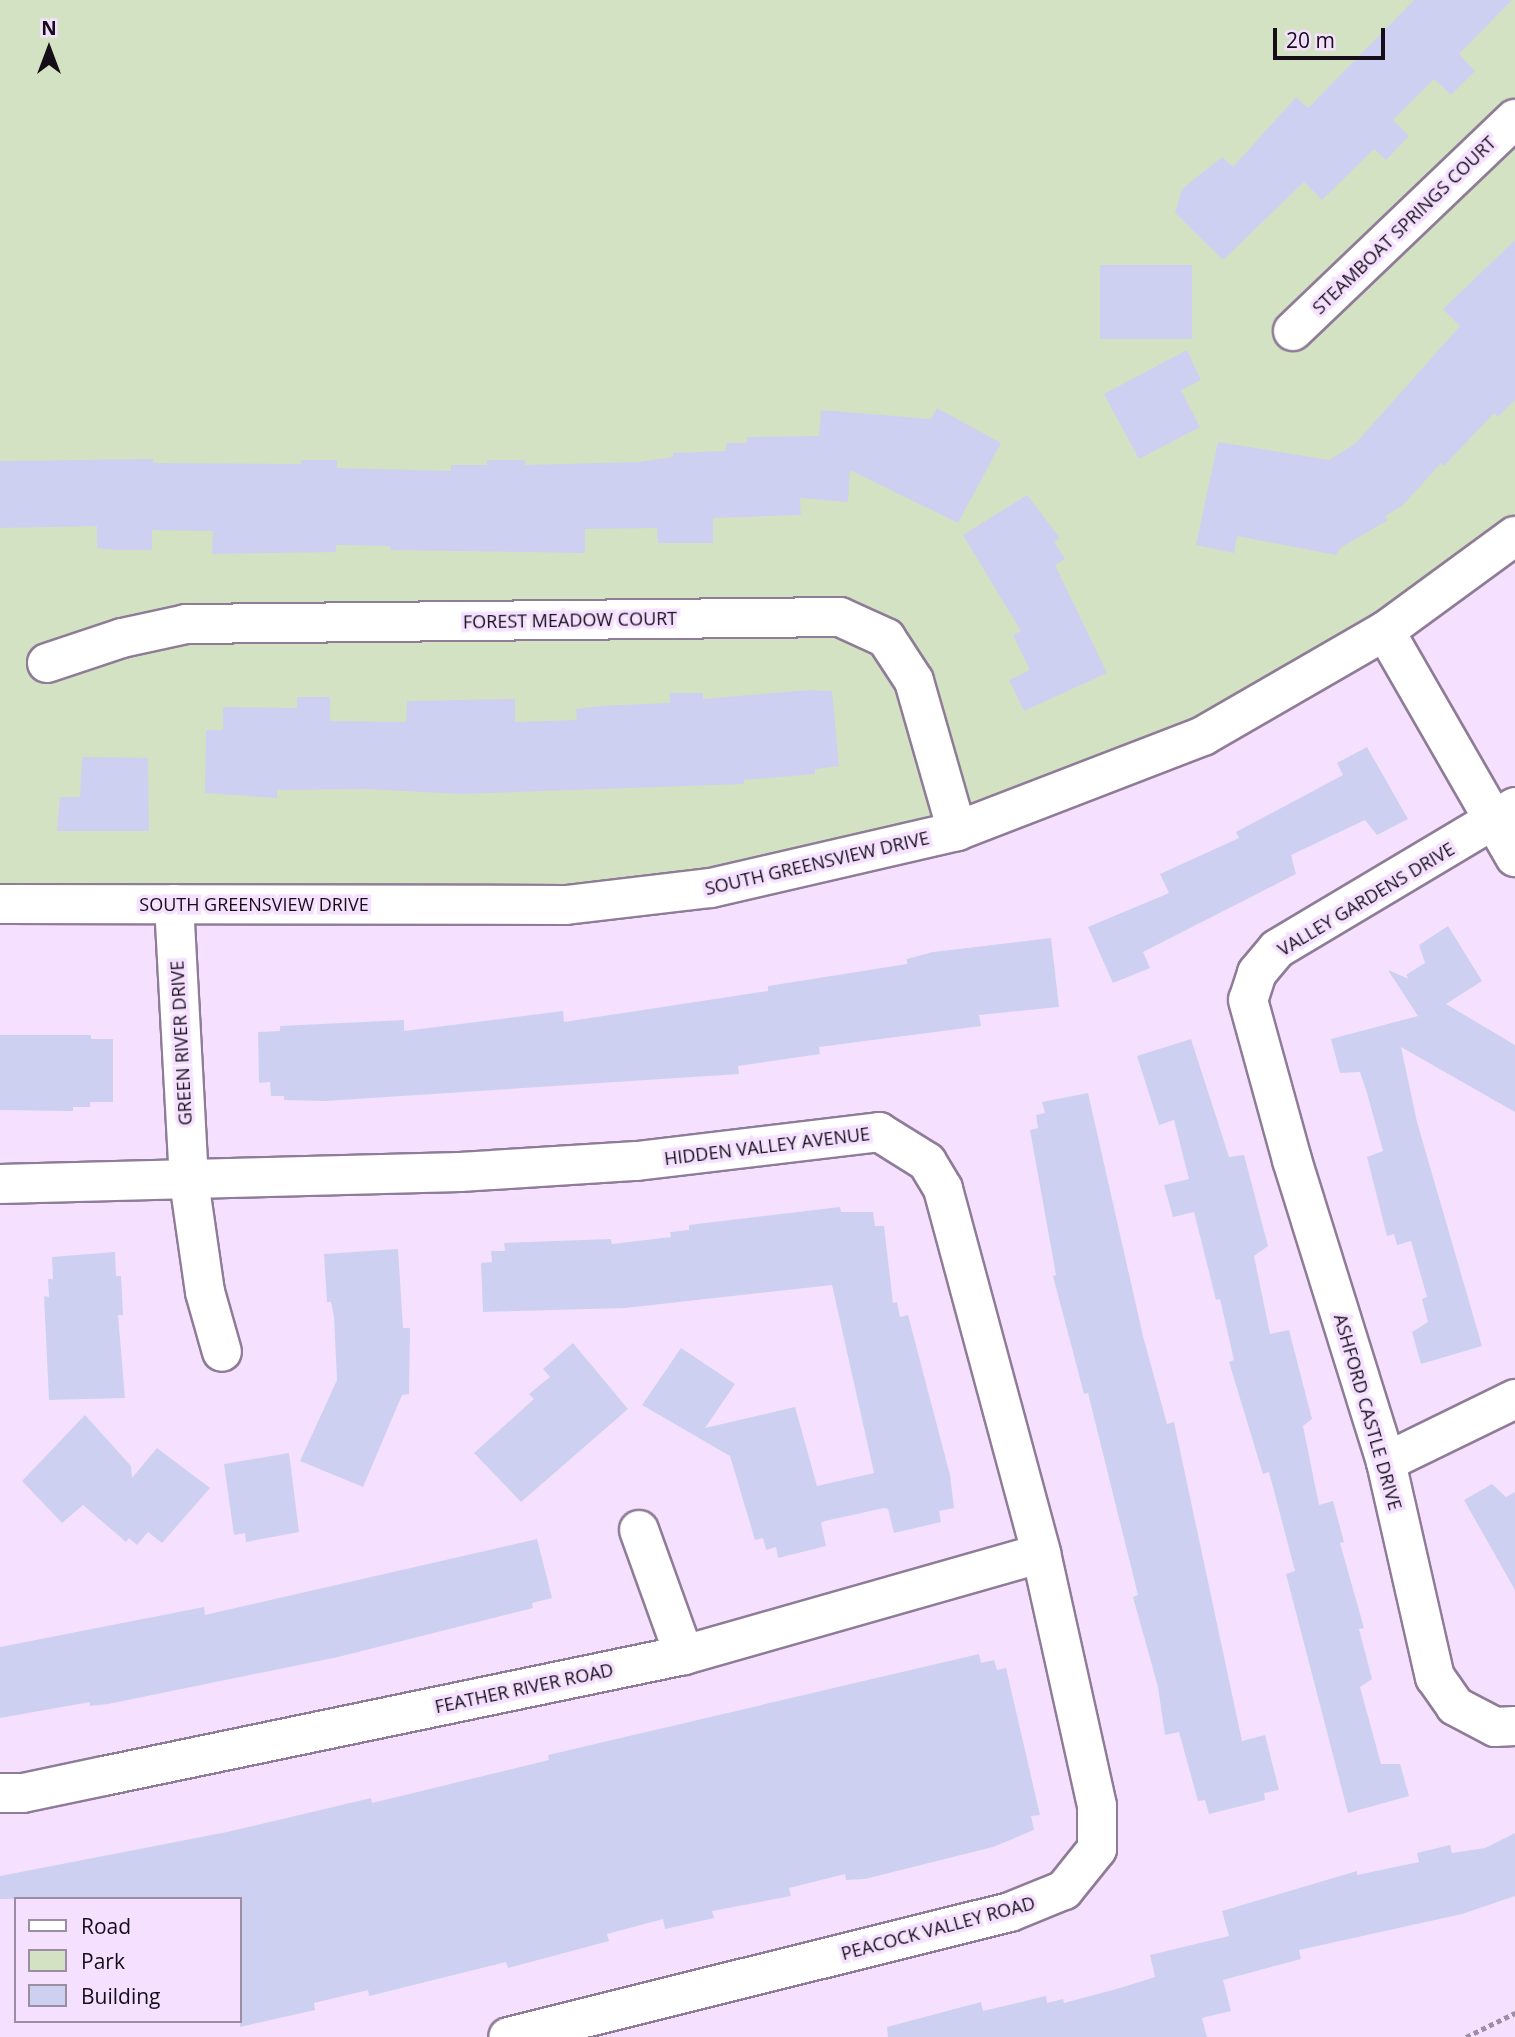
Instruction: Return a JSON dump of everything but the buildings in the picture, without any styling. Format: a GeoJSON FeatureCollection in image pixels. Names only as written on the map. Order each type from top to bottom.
{"type":"FeatureCollection","features":[{"type":"Feature","properties":{"kind":"street","name":"STEAMBOAT SPRINGS COURT"},"geometry":{"type":"LineString","coordinates":[[1293,331],[1515,119]]}},
{"type":"Feature","properties":{"kind":"street","name":"SOUTH GREENSVIEW DRIVE"},"geometry":{"type":"LineString","coordinates":[[0,904],[566,905],[711,888],[957,831],[1203,736],[1385,631],[1515,536]]}},
{"type":"Feature","properties":{"kind":"street","name":"FOREST MEADOW COURT"},"geometry":{"type":"LineString","coordinates":[[47,663],[122,638],[186,624],[840,617],[886,638],[914,681],[957,831]]}},
{"type":"Feature","properties":{"kind":"street"},"geometry":{"type":"LineString","coordinates":[[1385,631],[1504,815],[1515,857]]}},
{"type":"Feature","properties":{"kind":"street","name":"VALLEY GARDENS DRIVE"},"geometry":{"type":"LineString","coordinates":[[1261,1054],[1248,1000],[1257,973],[1277,949],[1504,815]]}},
{"type":"Feature","properties":{"kind":"street","name":"GREEN RIVER DRIVE"},"geometry":{"type":"LineString","coordinates":[[174,904],[189,1181],[205,1292],[222,1352]]}},
{"type":"Feature","properties":{"kind":"street","name":"ASHFORD CASTLE DRIVE"},"geometry":{"type":"LineString","coordinates":[[1261,1054],[1386,1462],[1435,1677],[1455,1706],[1494,1727],[1515,1726]]}},
{"type":"Feature","properties":{"kind":"street","name":"HIDDEN VALLEY AVENUE"},"geometry":{"type":"LineString","coordinates":[[0,1184],[189,1181],[637,1161],[879,1132],[928,1163],[943,1189],[1041,1553]]}},
{"type":"Feature","properties":{"kind":"street"},"geometry":{"type":"LineString","coordinates":[[1386,1462],[1515,1399]]}},
{"type":"Feature","properties":{"kind":"street"},"geometry":{"type":"LineString","coordinates":[[639,1530],[684,1655]]}},
{"type":"Feature","properties":{"kind":"street","name":"FEATHER RIVER ROAD"},"geometry":{"type":"LineString","coordinates":[[0,1793],[23,1793],[684,1655],[1041,1553]]}},
{"type":"Feature","properties":{"kind":"street","name":"PEACOCK VALLEY ROAD"},"geometry":{"type":"LineString","coordinates":[[508,2037],[1010,1912],[1064,1889],[1097,1849],[1097,1806],[1041,1553]]}},
{"type":"Feature","properties":{"kind":"path"},"geometry":{"type":"LineString","coordinates":[[1466,2037],[1515,2014]]}},
{"type":"Feature","properties":{"kind":"green space"},"geometry":{"type":"Polygon","coordinates":[[[0,0],[1515,0],[1515,538],[1203,734],[742,883],[0,906],[0,0]]]}}]}
